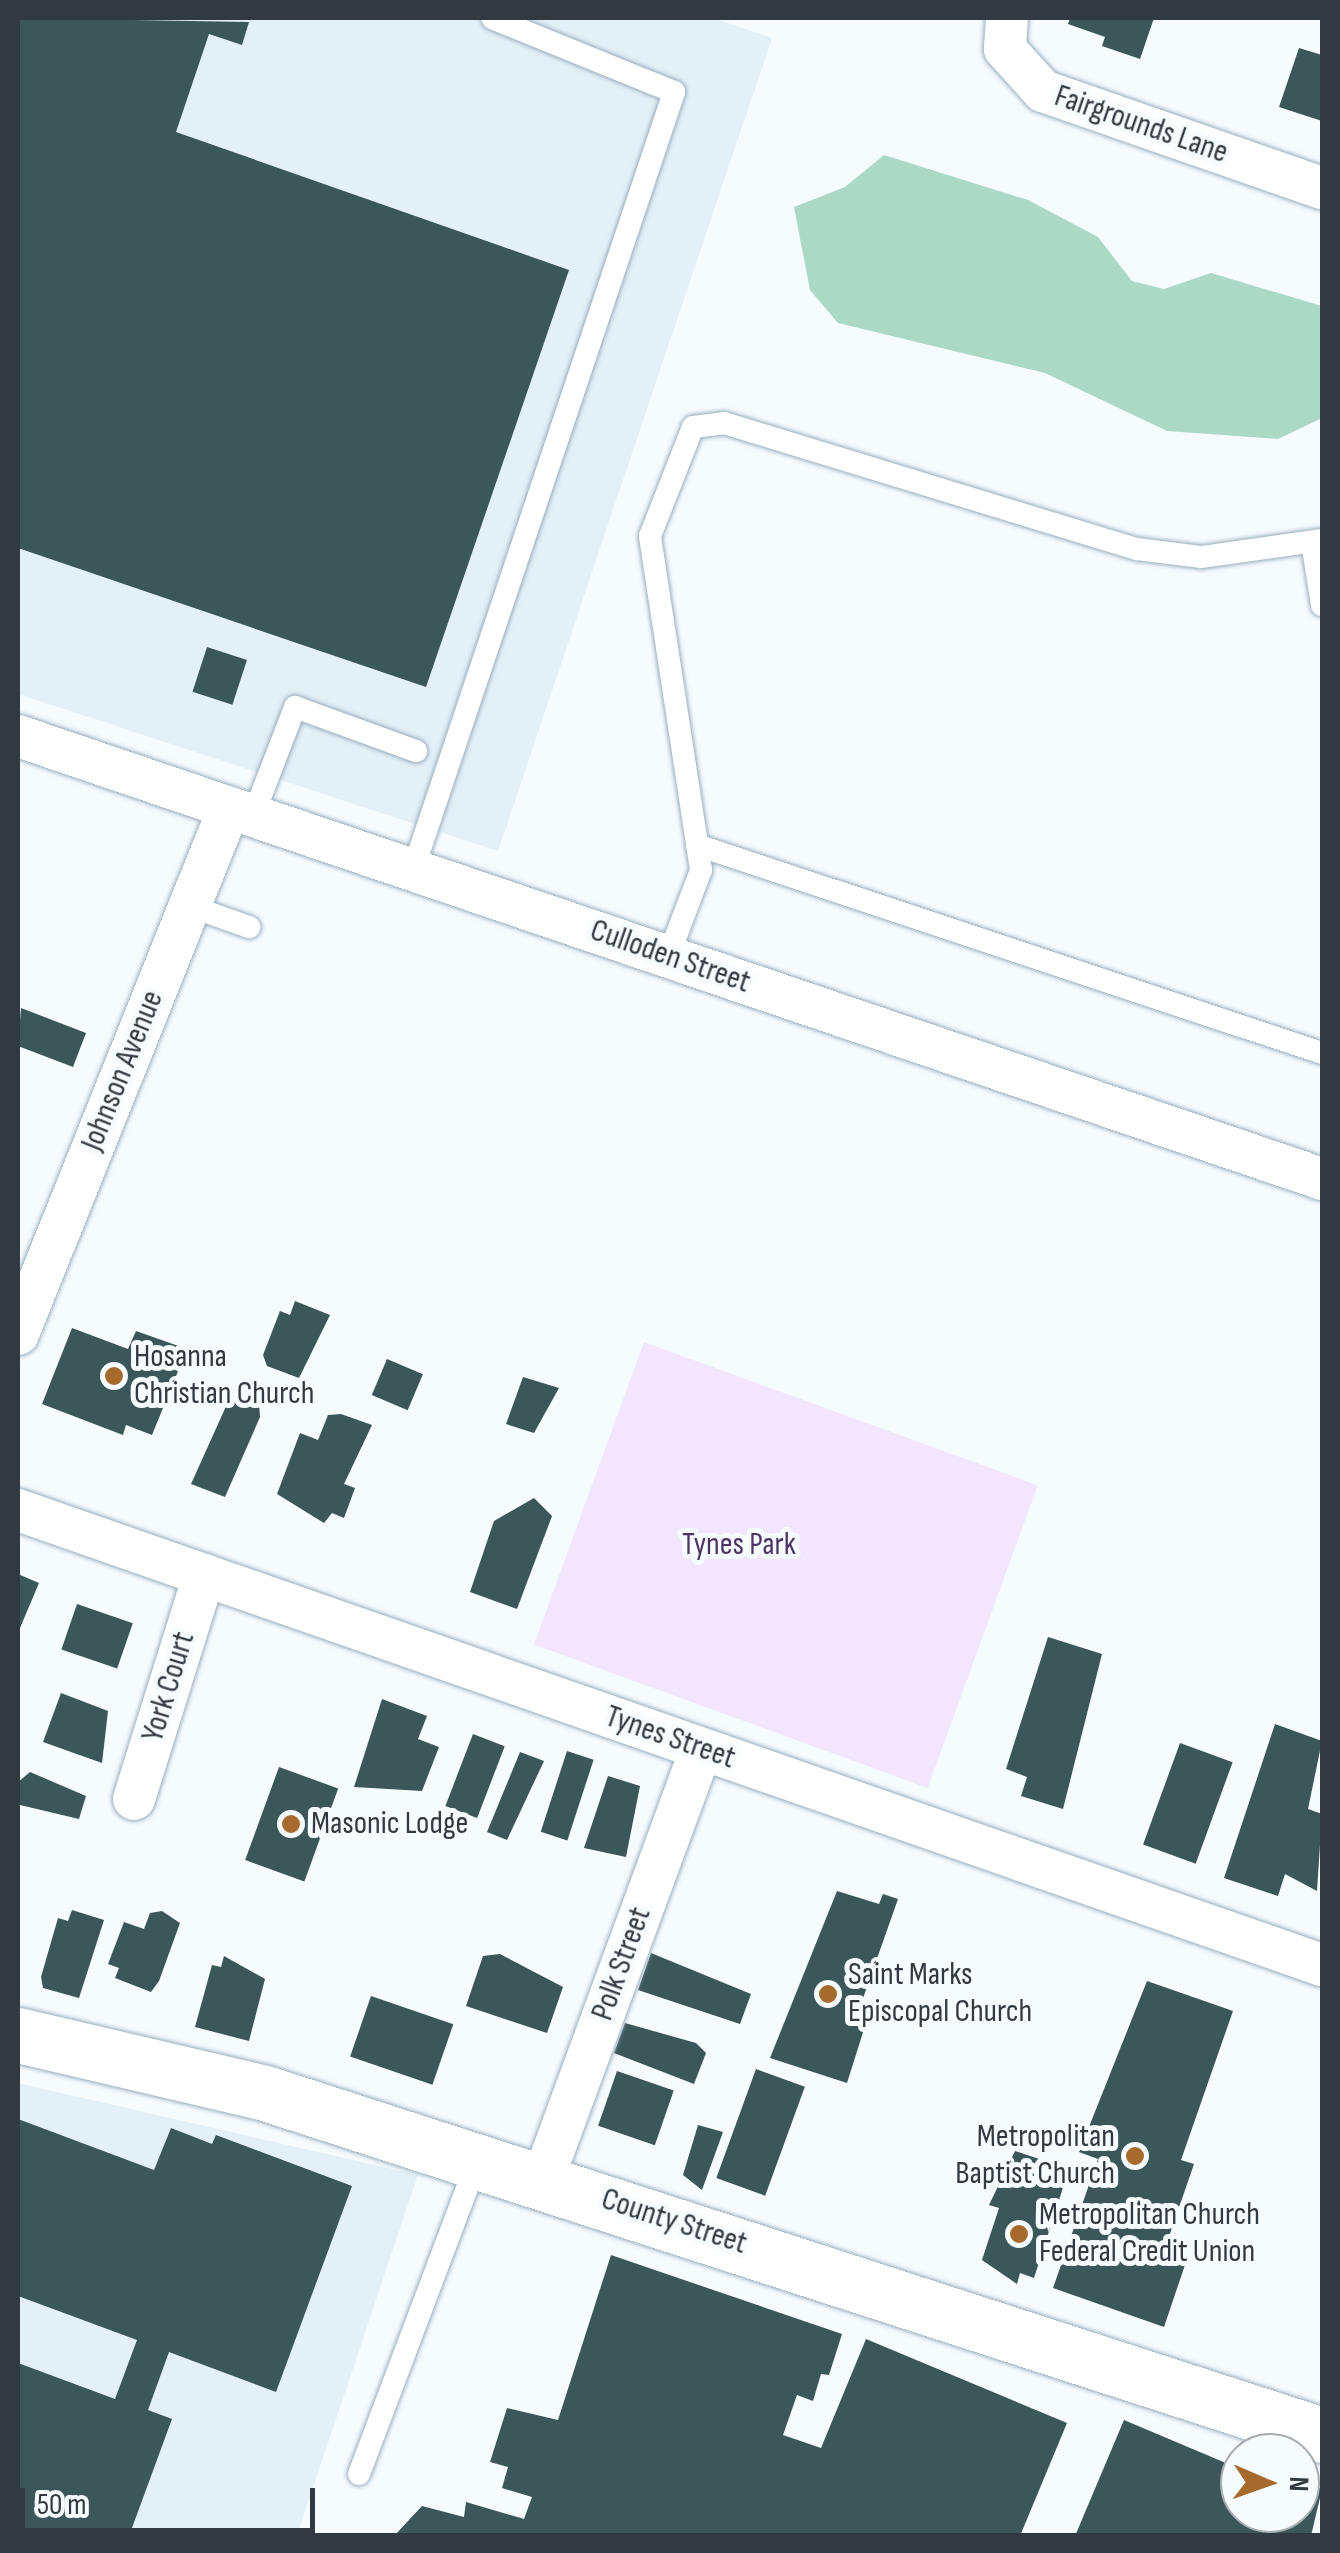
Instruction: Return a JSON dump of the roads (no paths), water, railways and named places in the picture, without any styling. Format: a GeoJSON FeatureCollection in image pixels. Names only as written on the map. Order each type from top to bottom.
{"type":"FeatureCollection","features":[{"type":"Feature","properties":{"kind":"street","name":"Fairgrounds Lane"},"geometry":{"type":"LineString","coordinates":[[1007,18],[1004,49],[1043,91],[1322,188]]}},
{"type":"Feature","properties":{"kind":"street","name":"Culloden Street"},"geometry":{"type":"LineString","coordinates":[[18,736],[1322,1179]]}},
{"type":"Feature","properties":{"kind":"street","name":"Johnson Avenue"},"geometry":{"type":"LineString","coordinates":[[18,1334],[190,906],[241,812]]}},
{"type":"Feature","properties":{"kind":"street","name":"Tynes Street"},"geometry":{"type":"LineString","coordinates":[[18,1510],[1322,1965]]}},
{"type":"Feature","properties":{"kind":"street","name":"York Court"},"geometry":{"type":"LineString","coordinates":[[134,1799],[204,1575]]}},
{"type":"Feature","properties":{"kind":"street","name":"Polk Street"},"geometry":{"type":"LineString","coordinates":[[543,2179],[701,1749]]}},
{"type":"Feature","properties":{"kind":"street","name":"County Street"},"geometry":{"type":"LineString","coordinates":[[18,2035],[266,2093],[543,2179],[1322,2435]]}},
{"type":"Feature","properties":{"kind":"lane"},"geometry":{"type":"LineString","coordinates":[[413,870],[674,92],[492,18]]}},
{"type":"Feature","properties":{"kind":"lane"},"geometry":{"type":"LineString","coordinates":[[668,956],[701,870],[650,536],[693,427],[724,423],[1137,549],[1201,556],[1317,541],[1322,606]]}},
{"type":"Feature","properties":{"kind":"lane"},"geometry":{"type":"LineString","coordinates":[[241,812],[295,708],[416,751]]}},
{"type":"Feature","properties":{"kind":"lane"},"geometry":{"type":"LineString","coordinates":[[697,845],[1322,1053]]}},
{"type":"Feature","properties":{"kind":"lane"},"geometry":{"type":"LineString","coordinates":[[190,906],[248,927]]}},
{"type":"Feature","properties":{"kind":"lane"},"geometry":{"type":"LineString","coordinates":[[359,2474],[478,2159]]}},
{"type":"Feature","properties":{"kind":"place","name":"Hosanna Christian Church"},"geometry":{"type":"Point","coordinates":[114,1376]}},
{"type":"Feature","properties":{"kind":"place","name":"Masonic Lodge"},"geometry":{"type":"Point","coordinates":[291,1824]}},
{"type":"Feature","properties":{"kind":"place","name":"Saint Marks Episcopal Church"},"geometry":{"type":"Point","coordinates":[828,1994]}},
{"type":"Feature","properties":{"kind":"place","name":"Metropolitan Baptist Church"},"geometry":{"type":"Point","coordinates":[1135,2156]}},
{"type":"Feature","properties":{"kind":"place","name":"Metropolitan Church Federal Credit Union"},"geometry":{"type":"Point","coordinates":[1019,2234]}},
{"type":"Feature","properties":{"kind":"park label","name":"Tynes Park"},"geometry":{"type":"Point","coordinates":[739,1545]}}]}
